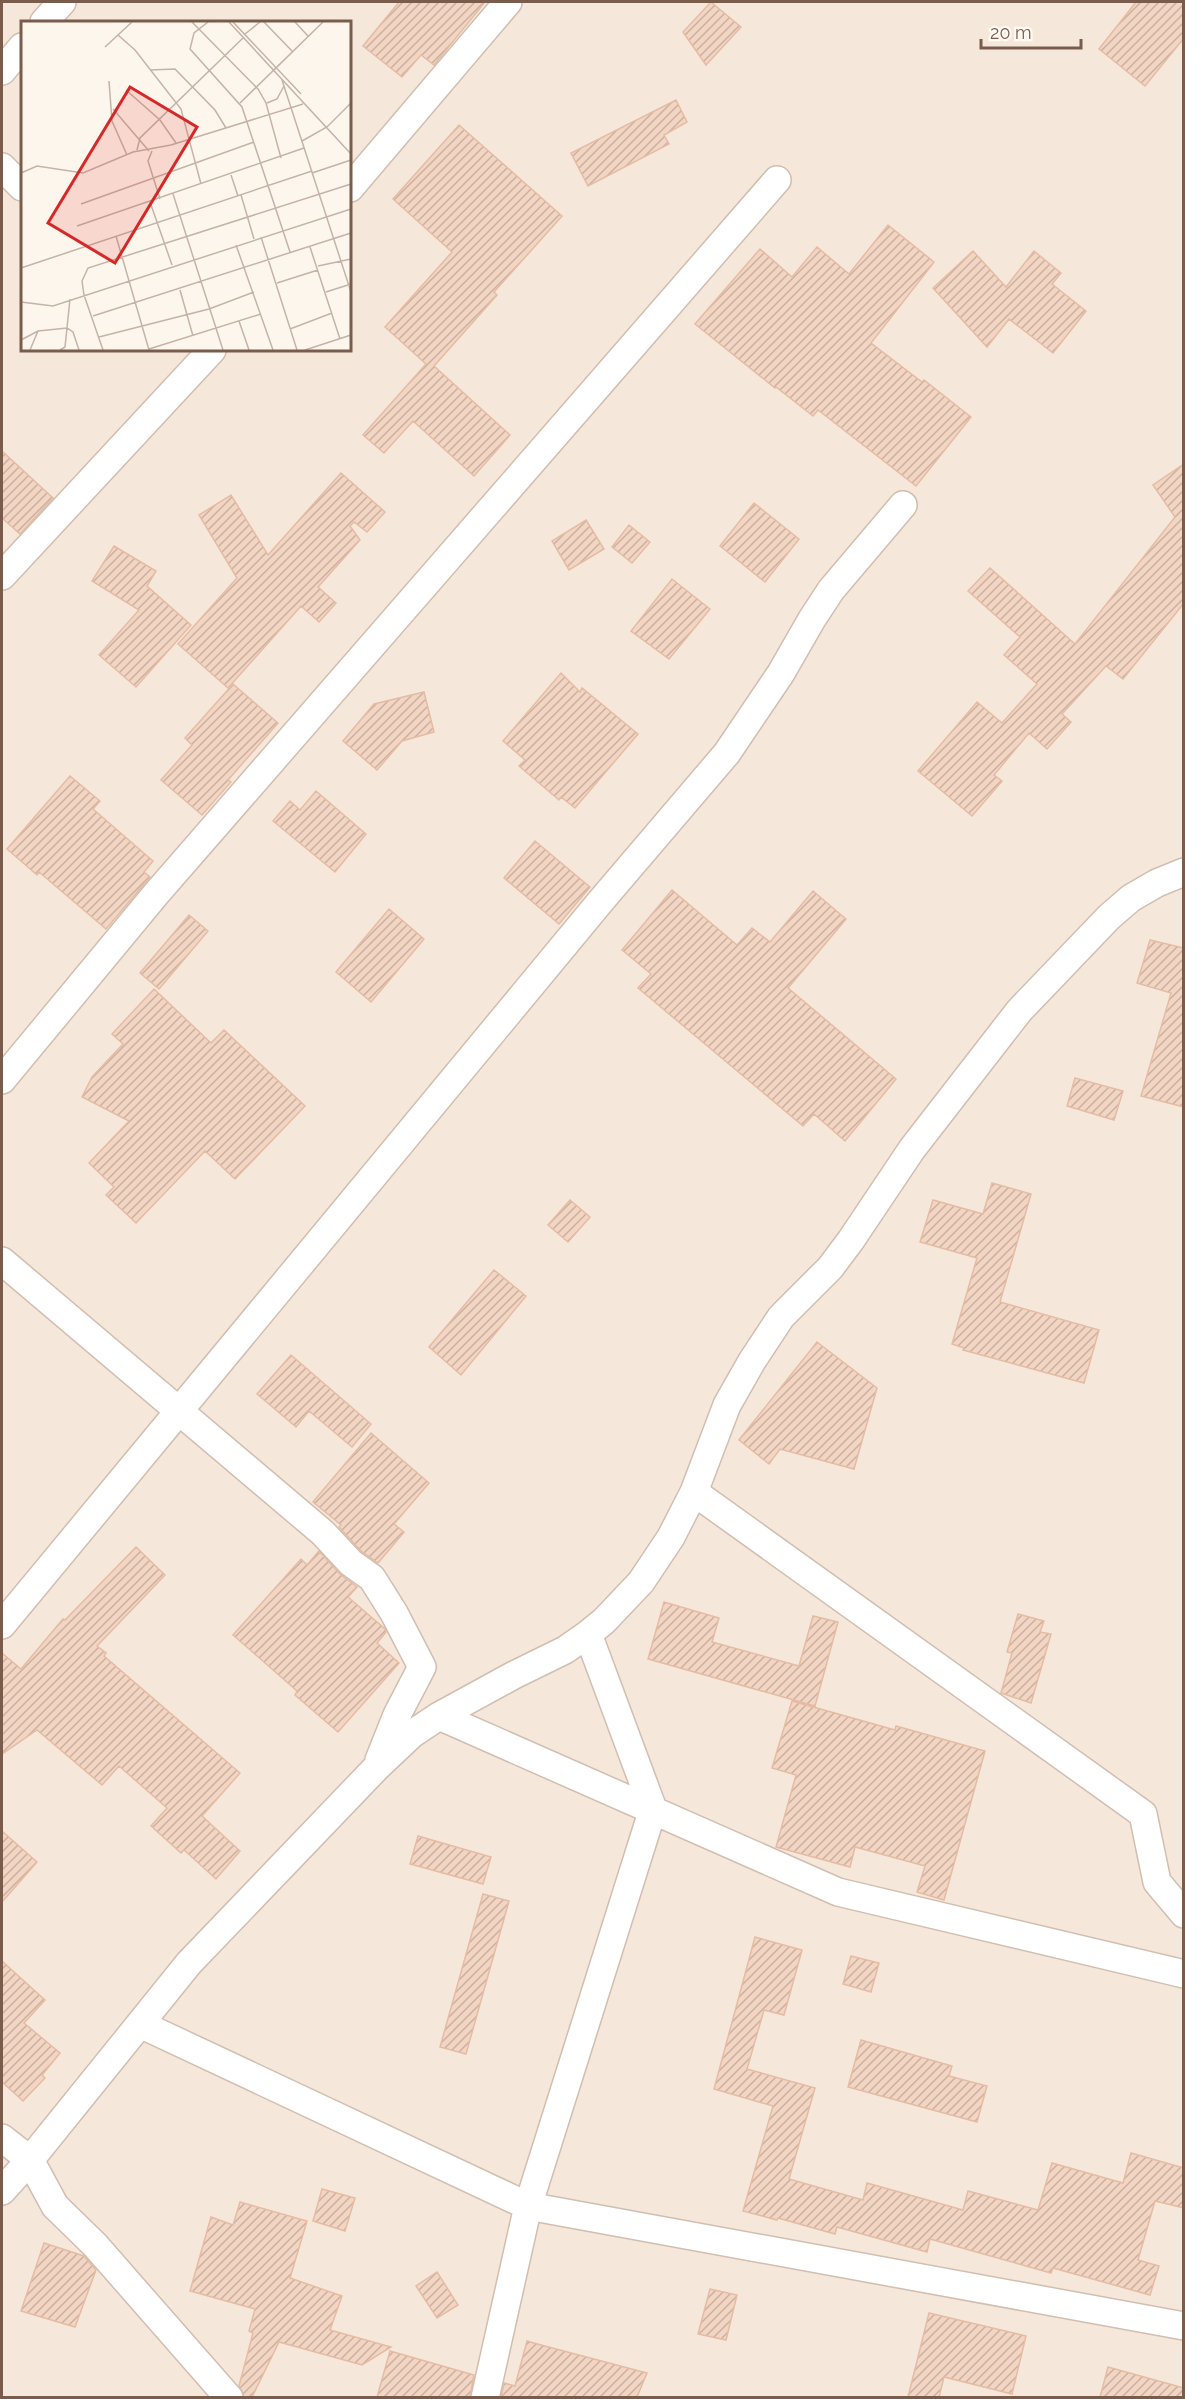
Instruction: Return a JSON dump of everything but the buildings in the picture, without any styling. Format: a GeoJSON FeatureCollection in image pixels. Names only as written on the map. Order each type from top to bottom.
{"type":"FeatureCollection","features":[{"type":"Feature","properties":{"kind":"street"},"geometry":{"type":"LineString","coordinates":[[45,21],[62,2]]}},
{"type":"Feature","properties":{"kind":"street"},"geometry":{"type":"LineString","coordinates":[[351,187],[508,2]]}},
{"type":"Feature","properties":{"kind":"street"},"geometry":{"type":"LineString","coordinates":[[2,71],[21,48]]}},
{"type":"Feature","properties":{"kind":"street"},"geometry":{"type":"LineString","coordinates":[[2,167],[21,186]]}},
{"type":"Feature","properties":{"kind":"street"},"geometry":{"type":"LineString","coordinates":[[2,1080],[10,1052],[156,894],[777,180]]}},
{"type":"Feature","properties":{"kind":"street"},"geometry":{"type":"LineString","coordinates":[[2,576],[201,354]]}},
{"type":"Feature","properties":{"kind":"street"},"geometry":{"type":"LineString","coordinates":[[2,1625],[600,902],[728,753],[782,673],[831,590],[903,505]]}},
{"type":"Feature","properties":{"kind":"street"},"geometry":{"type":"LineString","coordinates":[[2,2191],[30,2160],[189,1963],[376,1768],[412,1734],[514,1675],[565,1650],[588,1634],[621,1604],[657,1561],[694,1492],[728,1405],[752,1361],[781,1317],[837,1258],[912,1149],[1019,1011],[1109,917],[1131,898],[1157,883],[1184,872]]}},
{"type":"Feature","properties":{"kind":"street"},"geometry":{"type":"LineString","coordinates":[[2,1261],[324,1533],[351,1563],[372,1578],[399,1621],[422,1666],[397,1715],[376,1768]]}},
{"type":"Feature","properties":{"kind":"street"},"geometry":{"type":"LineString","coordinates":[[694,1492],[1143,1814],[1157,1882],[1184,1914]]}},
{"type":"Feature","properties":{"kind":"street"},"geometry":{"type":"LineString","coordinates":[[485,2397],[528,2206],[653,1809],[588,1634]]}},
{"type":"Feature","properties":{"kind":"street"},"geometry":{"type":"LineString","coordinates":[[440,1716],[838,1892],[1184,1974]]}},
{"type":"Feature","properties":{"kind":"street"},"geometry":{"type":"LineString","coordinates":[[140,2024],[528,2206],[1184,2326]]}},
{"type":"Feature","properties":{"kind":"street"},"geometry":{"type":"LineString","coordinates":[[2,2138],[30,2160],[55,2206],[95,2245],[229,2397]]}},
{"type":"Feature","properties":{"kind":"shaded area"},"geometry":{"type":"Polygon","coordinates":[[[2,2],[1183,2],[1183,2397],[2,2397],[2,2]]]}}]}
